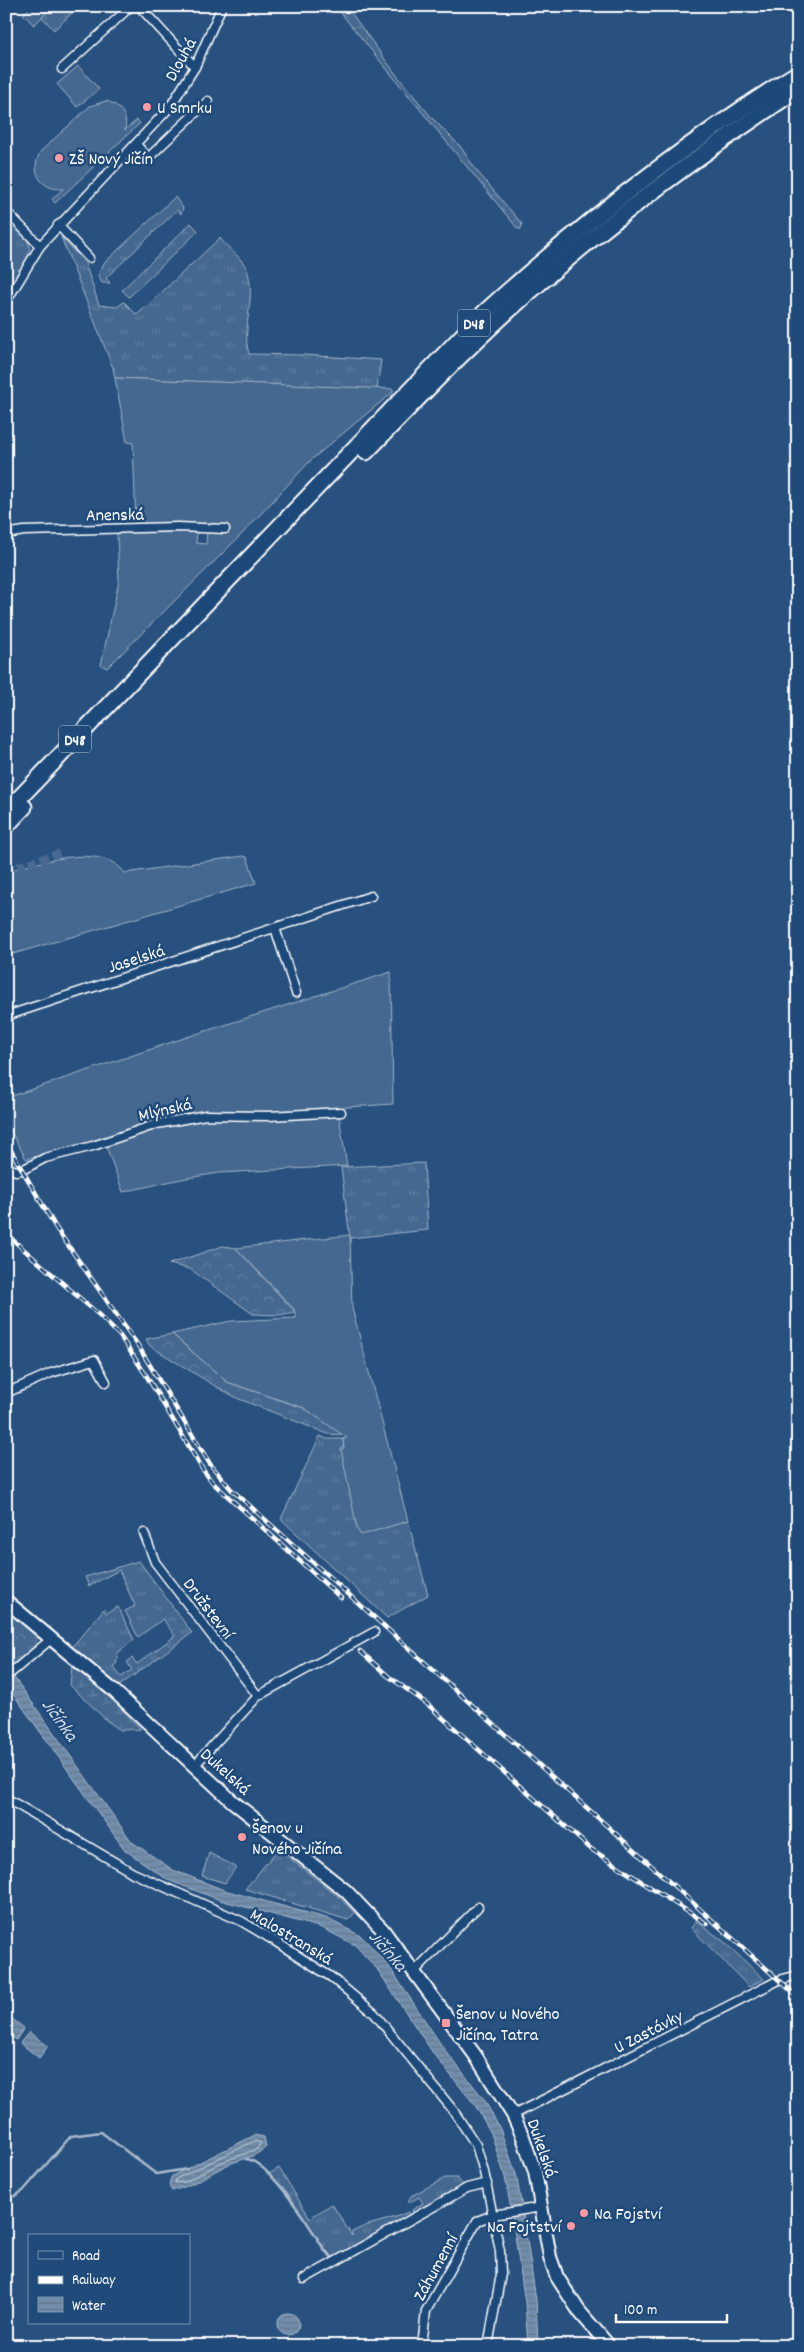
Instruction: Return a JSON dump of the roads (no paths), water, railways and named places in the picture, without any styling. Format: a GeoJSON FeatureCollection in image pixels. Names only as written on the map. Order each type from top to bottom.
{"type":"FeatureCollection","features":[{"type":"Feature","properties":{"kind":"highway","name":"D48"},"geometry":{"type":"LineString","coordinates":[[6,812],[485,312],[544,259],[617,200],[760,98],[798,74]]}},
{"type":"Feature","properties":{"kind":"highway","name":"D48"},"geometry":{"type":"LineString","coordinates":[[6,826],[348,470],[495,323],[625,212],[707,150],[798,89]]}},
{"type":"Feature","properties":{"kind":"main road","name":"Dukelská"},"geometry":{"type":"LineString","coordinates":[[6,1601],[114,1691],[232,1801],[351,1896],[383,1930],[486,2070],[513,2115],[531,2160],[542,2207],[550,2257],[557,2277],[579,2311],[609,2346]]}},
{"type":"Feature","properties":{"kind":"street"},"geometry":{"type":"LineString","coordinates":[[62,69],[132,6]]}},
{"type":"Feature","properties":{"kind":"street"},"geometry":{"type":"LineString","coordinates":[[139,6],[195,68]]}},
{"type":"Feature","properties":{"kind":"street","name":"Dlouhá"},"geometry":{"type":"LineString","coordinates":[[6,302],[40,246],[170,107],[195,68],[222,6]]}},
{"type":"Feature","properties":{"kind":"street"},"geometry":{"type":"LineString","coordinates":[[136,144],[148,158],[208,102]]}},
{"type":"Feature","properties":{"kind":"street"},"geometry":{"type":"LineString","coordinates":[[6,211],[40,246]]}},
{"type":"Feature","properties":{"kind":"street"},"geometry":{"type":"LineString","coordinates":[[58,225],[89,258]]}},
{"type":"Feature","properties":{"kind":"street","name":"Anenská"},"geometry":{"type":"LineString","coordinates":[[6,534],[24,531],[178,527],[225,529]]}},
{"type":"Feature","properties":{"kind":"street","name":"Jaselská"},"geometry":{"type":"LineString","coordinates":[[6,1016],[371,896]]}},
{"type":"Feature","properties":{"kind":"street"},"geometry":{"type":"LineString","coordinates":[[275,928],[296,993]]}},
{"type":"Feature","properties":{"kind":"street","name":"Mlýnská"},"geometry":{"type":"LineString","coordinates":[[6,1164],[8,1168],[16,1171],[22,1170],[45,1158],[93,1146],[157,1124],[206,1115],[269,1116],[341,1112]]}},
{"type":"Feature","properties":{"kind":"street"},"geometry":{"type":"LineString","coordinates":[[6,1393],[51,1373],[94,1360],[106,1382]]}},
{"type":"Feature","properties":{"kind":"street","name":"Družstevní"},"geometry":{"type":"LineString","coordinates":[[144,1533],[154,1562],[258,1696]]}},
{"type":"Feature","properties":{"kind":"street"},"geometry":{"type":"LineString","coordinates":[[194,1766],[258,1696],[374,1632]]}},
{"type":"Feature","properties":{"kind":"street"},"geometry":{"type":"LineString","coordinates":[[6,1677],[51,1639]]}},
{"type":"Feature","properties":{"kind":"street","name":"Malostranská"},"geometry":{"type":"LineString","coordinates":[[6,1798],[133,1873],[241,1921],[322,1971],[354,1994],[374,2013],[403,2046],[453,2110],[476,2145],[500,2251],[501,2274],[488,2346]]}},
{"type":"Feature","properties":{"kind":"street"},"geometry":{"type":"LineString","coordinates":[[414,1972],[478,1907]]}},
{"type":"Feature","properties":{"kind":"street","name":"U Zastávky"},"geometry":{"type":"LineString","coordinates":[[513,2115],[778,1980],[798,1975]]}},
{"type":"Feature","properties":{"kind":"street"},"geometry":{"type":"LineString","coordinates":[[304,2279],[467,2188],[486,2183]]}},
{"type":"Feature","properties":{"kind":"street"},"geometry":{"type":"LineString","coordinates":[[493,2214],[542,2207]]}},
{"type":"Feature","properties":{"kind":"street","name":"Záhumenní"},"geometry":{"type":"LineString","coordinates":[[422,2346],[426,2311],[477,2221],[493,2214]]}},
{"type":"Feature","properties":{"kind":"water"},"geometry":{"type":"Polygon","coordinates":[[[6,1666],[132,1842],[173,1870],[224,1890],[326,1918],[361,1936],[386,1962],[444,2049],[484,2099],[500,2129],[516,2174],[522,2207],[536,2300],[538,2346],[528,2346],[525,2302],[511,2209],[505,2177],[491,2133],[475,2105],[435,2056],[377,1969],[355,1945],[322,1928],[220,1900],[168,1880],[125,1850],[6,1684],[6,1666]]]}},
{"type":"Feature","properties":{"kind":"water"},"geometry":{"type":"Polygon","coordinates":[[[6,2014],[24,2028],[16,2040],[6,2033],[6,2014]]]}},
{"type":"Feature","properties":{"kind":"water"},"geometry":{"type":"Polygon","coordinates":[[[29,2032],[48,2046],[39,2058],[20,2043],[29,2032]]]}},
{"type":"Feature","properties":{"kind":"water"},"geometry":{"type":"Polygon","coordinates":[[[255,2135],[264,2137],[266,2147],[261,2151],[172,2191],[169,2183],[172,2176],[255,2135]]]}},
{"type":"Feature","properties":{"kind":"water"},"geometry":{"type":"Polygon","coordinates":[[[288,2313],[296,2316],[299,2324],[296,2332],[288,2335],[280,2332],[277,2324],[280,2316],[288,2313]]]}},
{"type":"Feature","properties":{"kind":"waterway"},"geometry":{"type":"LineString","coordinates":[[6,2201],[23,2191],[71,2136],[101,2132],[156,2174],[187,2169]]}},
{"type":"Feature","properties":{"kind":"waterway"},"geometry":{"type":"LineString","coordinates":[[246,2159],[256,2163],[278,2184],[290,2198],[325,2251],[334,2259]]}},
{"type":"Feature","properties":{"kind":"tunnel"},"geometry":{"type":"LineString","coordinates":[[6,870],[61,853]]}},
{"type":"Feature","properties":{"kind":"railway"},"geometry":{"type":"LineString","coordinates":[[6,1142],[56,1228],[137,1344],[210,1464],[231,1489],[798,1997]]}},
{"type":"Feature","properties":{"kind":"railway"},"geometry":{"type":"LineString","coordinates":[[6,1234],[98,1314],[120,1336],[146,1375],[203,1470],[213,1483],[341,1598]]}},
{"type":"Feature","properties":{"kind":"railway"},"geometry":{"type":"LineString","coordinates":[[360,1651],[388,1676],[426,1703],[591,1849],[707,1924]]}},
{"type":"Feature","properties":{"kind":"place","name":"U Smrku"},"geometry":{"type":"Point","coordinates":[147,107]}},
{"type":"Feature","properties":{"kind":"place","name":"ZŠ Nový Jičín"},"geometry":{"type":"Point","coordinates":[59,158]}},
{"type":"Feature","properties":{"kind":"place","name":"Šenov u Nového Jičína"},"geometry":{"type":"Point","coordinates":[242,1837]}},
{"type":"Feature","properties":{"kind":"place","name":"Šenov u Nového Jičína, Tatra"},"geometry":{"type":"Point","coordinates":[446,2023]}},
{"type":"Feature","properties":{"kind":"place","name":"Na Fojství"},"geometry":{"type":"Point","coordinates":[584,2213]}},
{"type":"Feature","properties":{"kind":"place","name":"Na Fojtství"},"geometry":{"type":"Point","coordinates":[571,2226]}},
{"type":"Feature","properties":{"kind":"water label","name":"Jičínka"},"geometry":{"type":"Point","coordinates":[61,1719]}},
{"type":"Feature","properties":{"kind":"water label","name":"Jičínka"},"geometry":{"type":"Point","coordinates":[389,1950]}}]}
